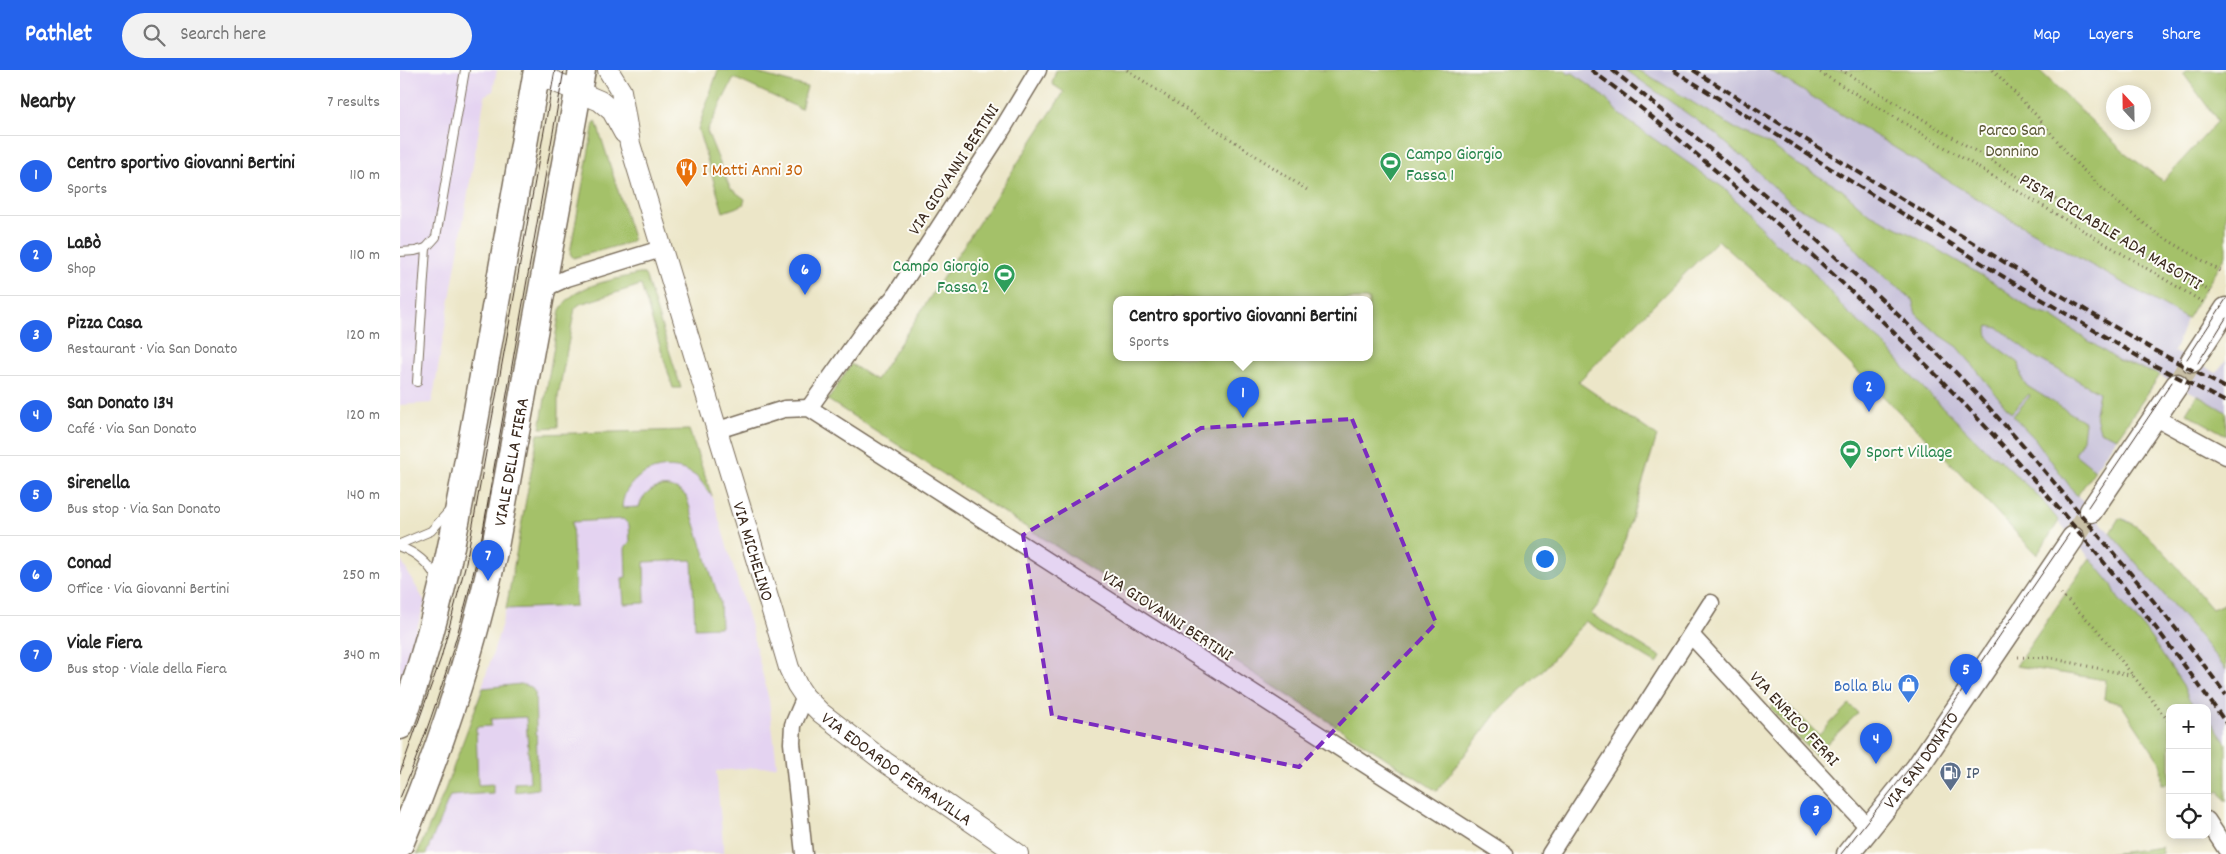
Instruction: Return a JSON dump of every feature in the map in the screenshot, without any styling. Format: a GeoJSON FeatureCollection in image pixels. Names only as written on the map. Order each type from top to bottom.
{"type":"FeatureCollection","features":[{"type":"Feature","properties":{"kind":"main road"},"geometry":{"type":"LineString","coordinates":[[400,726],[419,672],[442,589],[462,494],[534,71]]}},
{"type":"Feature","properties":{"kind":"main road","name":"VIALE DELLA FIERA"},"geometry":{"type":"LineString","coordinates":[[400,844],[449,716],[483,603],[543,289],[580,81]]}},
{"type":"Feature","properties":{"kind":"main road"},"geometry":{"type":"LineString","coordinates":[[2192,361],[2219,304]]}},
{"type":"Feature","properties":{"kind":"main road"},"geometry":{"type":"LineString","coordinates":[[2091,511],[2177,385]]}},
{"type":"Feature","properties":{"kind":"main road","name":"VIA SAN DONATO"},"geometry":{"type":"LineString","coordinates":[[1848,854],[1917,768],[2073,538]]}},
{"type":"Feature","properties":{"kind":"street","name":"VIA MICHELINO"},"geometry":{"type":"LineString","coordinates":[[608,70],[621,91],[630,144],[790,668],[805,697]]}},
{"type":"Feature","properties":{"kind":"street","name":"VIA GIOVANNI BERTINI"},"geometry":{"type":"LineString","coordinates":[[1038,70],[1000,133],[894,297],[866,328],[809,408],[1505,854]]}},
{"type":"Feature","properties":{"kind":"street","name":"VIA MICHELINO"},"geometry":{"type":"LineString","coordinates":[[534,71],[580,81],[612,111],[630,144]]}},
{"type":"Feature","properties":{"kind":"street"},"geometry":{"type":"LineString","coordinates":[[543,289],[566,278],[662,249]]}},
{"type":"Feature","properties":{"kind":"street"},"geometry":{"type":"LineString","coordinates":[[718,430],[784,409],[809,408]]}},
{"type":"Feature","properties":{"kind":"street"},"geometry":{"type":"LineString","coordinates":[[2156,418],[2226,456]]}},
{"type":"Feature","properties":{"kind":"street"},"geometry":{"type":"LineString","coordinates":[[1550,854],[1711,603]]}},
{"type":"Feature","properties":{"kind":"street","name":"VIA ENRICO FERRI"},"geometry":{"type":"LineString","coordinates":[[1691,635],[1869,828]]}},
{"type":"Feature","properties":{"kind":"street"},"geometry":{"type":"LineString","coordinates":[[804,854],[792,734],[798,710],[805,697]]}},
{"type":"Feature","properties":{"kind":"street","name":"VIA EDOARDO FERRAVILLA"},"geometry":{"type":"LineString","coordinates":[[805,697],[821,713],[848,734],[1018,854]]}},
{"type":"Feature","properties":{"kind":"street"},"geometry":{"type":"LineString","coordinates":[[2211,826],[2226,849]]}},
{"type":"Feature","properties":{"kind":"lane"},"geometry":{"type":"LineString","coordinates":[[400,252],[426,248],[436,237],[465,70]]}},
{"type":"Feature","properties":{"kind":"lane"},"geometry":{"type":"LineString","coordinates":[[417,382],[426,248]]}},
{"type":"Feature","properties":{"kind":"lane"},"geometry":{"type":"LineString","coordinates":[[400,545],[431,531],[462,494]]}},
{"type":"Feature","properties":{"kind":"lane"},"geometry":{"type":"LineString","coordinates":[[400,545],[422,560],[435,575],[442,589]]}},
{"type":"Feature","properties":{"kind":"path"},"geometry":{"type":"LineString","coordinates":[[1127,70],[1307,190]]}},
{"type":"Feature","properties":{"kind":"path","name":"PISTA CICLABILE ADA MASOTTI"},"geometry":{"type":"LineString","coordinates":[[1816,70],[2219,304]]}},
{"type":"Feature","properties":{"kind":"path"},"geometry":{"type":"LineString","coordinates":[[1841,70],[2153,258],[2219,304]]}},
{"type":"Feature","properties":{"kind":"path"},"geometry":{"type":"LineString","coordinates":[[1993,70],[2036,115],[2073,160],[2112,198],[2156,233],[2222,272]]}},
{"type":"Feature","properties":{"kind":"path"},"geometry":{"type":"LineString","coordinates":[[2056,590],[2090,622],[2166,718]]}},
{"type":"Feature","properties":{"kind":"path"},"geometry":{"type":"LineString","coordinates":[[2012,657],[2050,658],[2134,676]]}},
{"type":"Feature","properties":{"kind":"highlighted area"},"geometry":{"type":"Polygon","coordinates":[[[1352,419],[1436,623],[1299,767],[1052,716],[1023,535],[1201,428],[1352,419]]]}},
{"type":"Feature","properties":{"kind":"shaded area"},"geometry":{"type":"Polygon","coordinates":[[[400,70],[497,70],[493,91],[485,95],[432,403],[400,405],[400,70]]]}},
{"type":"Feature","properties":{"kind":"shaded area"},"geometry":{"type":"Polygon","coordinates":[[[1504,70],[1769,70],[2015,222],[2187,319],[2174,352],[2217,373],[2226,359],[2226,435],[2186,413],[2197,395],[2160,376],[2077,495],[2110,533],[2119,518],[2126,519],[2143,531],[2212,609],[2226,630],[2226,802],[2211,779],[2211,704],[2167,704],[2077,576],[2090,558],[2059,522],[2037,555],[1946,458],[1793,308],[1718,240],[1504,70]]]}},
{"type":"Feature","properties":{"kind":"shaded area"},"geometry":{"type":"Polygon","coordinates":[[[689,430],[712,496],[749,620],[769,700],[777,766],[716,771],[724,853],[417,854],[466,737],[506,609],[538,434],[689,430]]]}},
{"type":"Feature","properties":{"kind":"shaded area"},"geometry":{"type":"Polygon","coordinates":[[[400,559],[425,602],[400,684],[400,559]]]}},
{"type":"Feature","properties":{"kind":"green space"},"geometry":{"type":"Polygon","coordinates":[[[718,70],[746,70],[807,87],[801,109],[734,78],[707,131],[730,188],[745,199],[743,205],[723,212],[698,129],[718,70]]]}},
{"type":"Feature","properties":{"kind":"green space"},"geometry":{"type":"Polygon","coordinates":[[[1056,70],[1565,70],[1568,74],[1573,73],[1602,95],[1620,115],[1725,189],[1776,244],[1808,266],[1846,311],[1884,344],[1913,378],[1986,450],[2001,461],[2041,499],[2059,521],[2037,555],[1946,458],[1793,308],[1718,240],[1578,382],[1657,436],[1615,572],[1598,605],[1591,614],[1661,657],[1657,664],[1585,621],[1548,665],[1495,715],[1437,791],[828,400],[851,364],[876,380],[1064,92],[1052,84],[1056,70]]]}},
{"type":"Feature","properties":{"kind":"green space"},"geometry":{"type":"Polygon","coordinates":[[[1626,70],[1636,70],[1648,75],[1741,132],[1771,145],[1797,164],[1841,189],[1868,213],[1914,236],[1993,282],[2034,311],[2051,316],[2119,361],[2160,375],[2117,438],[2100,431],[2095,413],[2099,392],[2035,357],[1999,328],[1988,326],[1987,332],[1992,342],[2019,363],[2022,379],[2027,386],[2085,422],[2083,439],[2075,454],[2095,470],[2077,496],[2035,439],[2013,416],[2030,396],[2029,394],[2011,413],[1958,347],[1937,333],[1916,314],[1912,299],[1870,265],[1840,231],[1815,215],[1795,206],[1716,134],[1626,70]]]}},
{"type":"Feature","properties":{"kind":"green space","name":"Parco San Donnino"},"geometry":{"type":"Polygon","coordinates":[[[1769,70],[2039,70],[2124,152],[2163,181],[2218,121],[2183,73],[2186,70],[2226,70],[2226,255],[2187,319],[2015,222],[1769,70]]]}},
{"type":"Feature","properties":{"kind":"green space"},"geometry":{"type":"Polygon","coordinates":[[[596,121],[633,238],[631,242],[573,258],[570,253],[594,123],[596,121]]]}},
{"type":"Feature","properties":{"kind":"green space"},"geometry":{"type":"Polygon","coordinates":[[[644,274],[646,277],[681,388],[673,388],[641,285],[580,304],[575,308],[558,397],[558,427],[540,428],[560,310],[574,294],[584,289],[644,274]]]}},
{"type":"Feature","properties":{"kind":"green space"},"geometry":{"type":"Polygon","coordinates":[[[2197,395],[2226,412],[2226,435],[2186,413],[2197,395]]]}},
{"type":"Feature","properties":{"kind":"green space"},"geometry":{"type":"Polygon","coordinates":[[[689,430],[712,496],[694,475],[672,467],[660,468],[638,478],[630,486],[624,496],[622,508],[639,507],[647,494],[659,487],[673,488],[686,496],[720,602],[721,627],[695,628],[692,560],[644,562],[645,603],[624,604],[622,578],[626,577],[625,547],[630,542],[629,525],[623,519],[572,522],[576,606],[506,609],[538,434],[689,430]]]}},
{"type":"Feature","properties":{"kind":"green space"},"geometry":{"type":"Polygon","coordinates":[[[2119,518],[2131,523],[2156,544],[2212,609],[2226,603],[2226,670],[2193,628],[2110,533],[2119,518]]]}},
{"type":"Feature","properties":{"kind":"green space"},"geometry":{"type":"Polygon","coordinates":[[[2090,558],[2112,585],[2118,598],[2144,628],[2183,685],[2189,700],[2194,704],[2166,704],[2166,784],[2162,784],[2161,764],[2121,704],[2104,699],[2106,680],[2016,666],[2090,558]]]}},
{"type":"Feature","properties":{"kind":"green space"},"geometry":{"type":"Polygon","coordinates":[[[521,684],[531,687],[535,693],[538,789],[515,792],[514,783],[530,782],[526,717],[491,719],[491,726],[476,727],[478,785],[493,784],[493,793],[450,796],[426,854],[417,854],[443,795],[483,688],[521,684]]]}},
{"type":"Feature","properties":{"kind":"green space"},"geometry":{"type":"Polygon","coordinates":[[[1781,698],[1819,735],[1849,704],[1858,713],[1815,755],[1770,708],[1781,698]]]}},
{"type":"Feature","properties":{"kind":"green space"},"geometry":{"type":"Polygon","coordinates":[[[2211,722],[2226,743],[2226,802],[2219,791],[2211,795],[2211,722]]]}},
{"type":"Feature","properties":{"kind":"green space"},"geometry":{"type":"Polygon","coordinates":[[[2162,847],[2163,854],[2109,854],[2162,847]]]}},
{"type":"Feature","properties":{"kind":"tunnel"},"geometry":{"type":"LineString","coordinates":[[2177,385],[2192,361]]}},
{"type":"Feature","properties":{"kind":"tunnel"},"geometry":{"type":"LineString","coordinates":[[2073,538],[2091,511]]}},
{"type":"Feature","properties":{"kind":"tram line"},"geometry":{"type":"LineString","coordinates":[[400,773],[441,658],[466,563],[555,70]]}},
{"type":"Feature","properties":{"kind":"tram line"},"geometry":{"type":"LineString","coordinates":[[400,798],[425,734],[447,669],[466,603],[482,536],[564,70]]}},
{"type":"Feature","properties":{"kind":"tram line"},"geometry":{"type":"LineString","coordinates":[[2187,359],[2226,299]]}},
{"type":"Feature","properties":{"kind":"tram line"},"geometry":{"type":"LineString","coordinates":[[2198,363],[2226,318]]}},
{"type":"Feature","properties":{"kind":"tram line"},"geometry":{"type":"LineString","coordinates":[[2088,507],[2172,382]]}},
{"type":"Feature","properties":{"kind":"tram line"},"geometry":{"type":"LineString","coordinates":[[1841,854],[1911,766],[2069,534]]}},
{"type":"Feature","properties":{"kind":"railway"},"geometry":{"type":"LineString","coordinates":[[1591,70],[1658,122],[1793,238],[1862,301],[1928,367],[2054,503],[2114,575],[2226,723]]}},
{"type":"Feature","properties":{"kind":"railway"},"geometry":{"type":"LineString","coordinates":[[1612,70],[1756,187],[1803,228],[1894,311],[1938,355],[1996,415],[2052,480],[2128,570],[2226,695]]}},
{"type":"Feature","properties":{"kind":"railway"},"geometry":{"type":"LineString","coordinates":[[1673,70],[2004,277],[2146,361],[2226,402]]}},
{"type":"Feature","properties":{"kind":"railway"},"geometry":{"type":"LineString","coordinates":[[1693,70],[2009,265],[2154,350],[2226,388]]}},
{"type":"Feature","properties":{"kind":"place","name":"Campo Giorgio Fassa 1"},"geometry":{"type":"Point","coordinates":[1390,182]}},
{"type":"Feature","properties":{"kind":"place","name":"I Matti Anni 30"},"geometry":{"type":"Point","coordinates":[686,188]}},
{"type":"Feature","properties":{"kind":"place","name":"Campo Giorgio Fassa 2"},"geometry":{"type":"Point","coordinates":[1005,294]}},
{"type":"Feature","properties":{"kind":"place","name":"Conad"},"geometry":{"type":"Point","coordinates":[805,295]}},
{"type":"Feature","properties":{"kind":"place","name":"LaBò"},"geometry":{"type":"Point","coordinates":[1869,412]}},
{"type":"Feature","properties":{"kind":"place","name":"Centro sportivo Giovanni Bertini"},"geometry":{"type":"Point","coordinates":[1243,418]}},
{"type":"Feature","properties":{"kind":"place","name":"Sport Village"},"geometry":{"type":"Point","coordinates":[1850,470]}},
{"type":"Feature","properties":{"kind":"place","name":"Viale Fiera"},"geometry":{"type":"Point","coordinates":[488,581]}},
{"type":"Feature","properties":{"kind":"place","name":"Sirenella"},"geometry":{"type":"Point","coordinates":[1966,695]}},
{"type":"Feature","properties":{"kind":"place","name":"Bolla Blu"},"geometry":{"type":"Point","coordinates":[1908,704]}},
{"type":"Feature","properties":{"kind":"place","name":"San Donato 134"},"geometry":{"type":"Point","coordinates":[1876,764]}},
{"type":"Feature","properties":{"kind":"place","name":"IP"},"geometry":{"type":"Point","coordinates":[1950,791]}},
{"type":"Feature","properties":{"kind":"place","name":"Pizza Casa"},"geometry":{"type":"Point","coordinates":[1816,836]}}]}
